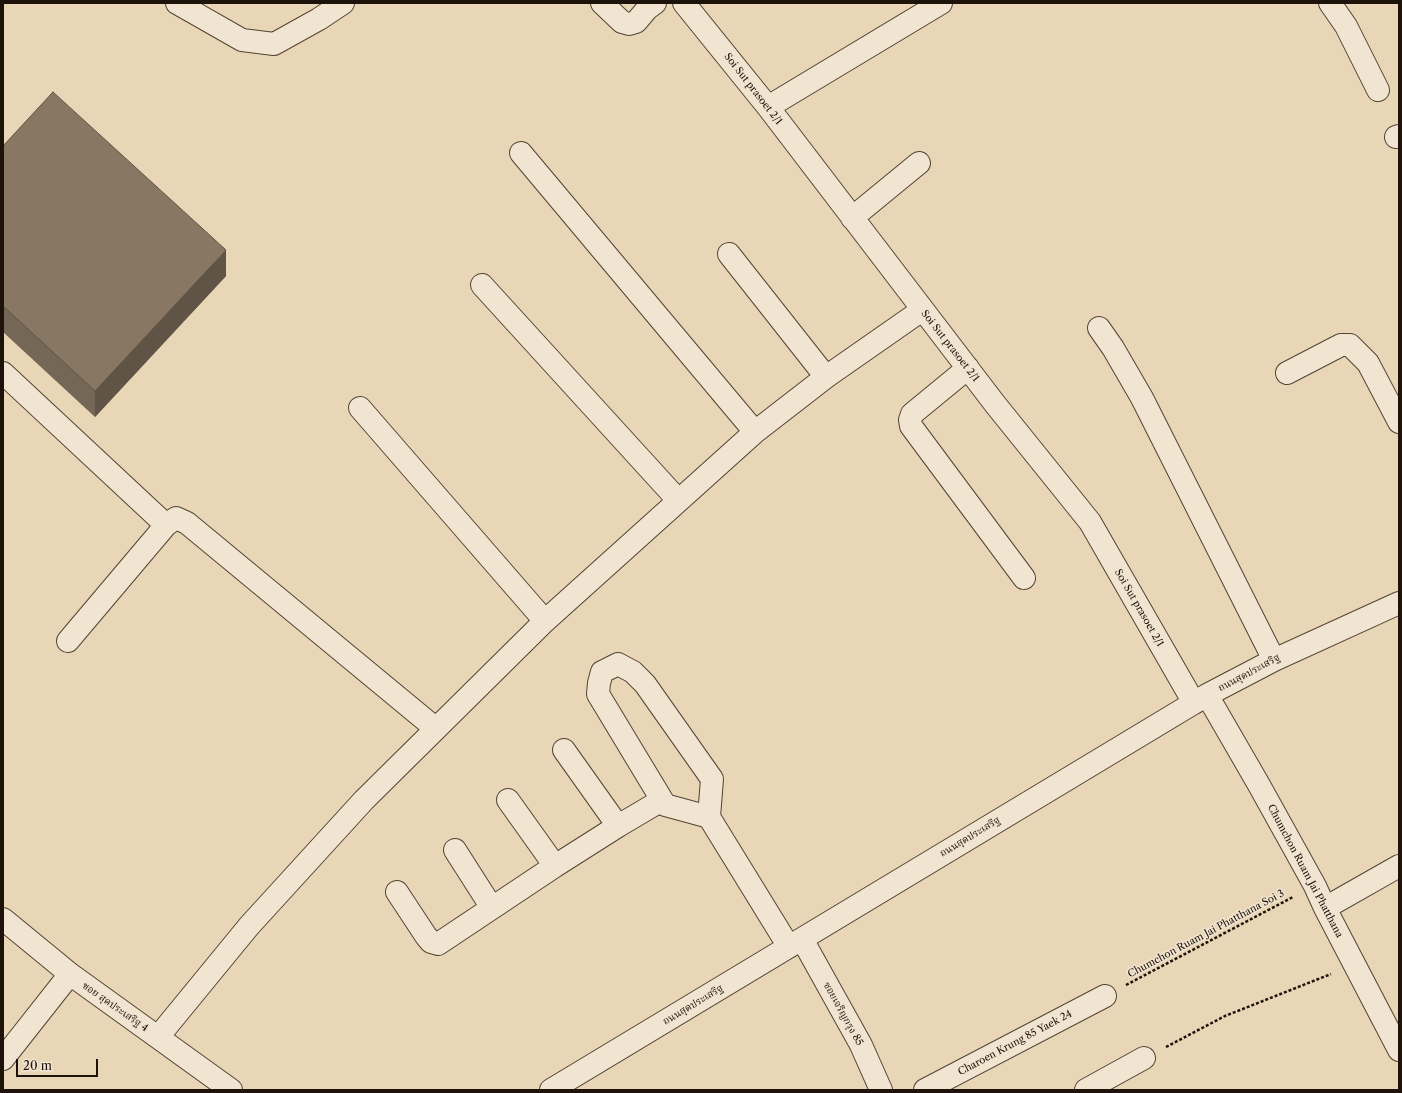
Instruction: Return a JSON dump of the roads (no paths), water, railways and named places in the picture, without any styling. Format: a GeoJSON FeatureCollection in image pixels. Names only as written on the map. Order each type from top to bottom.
{"type":"FeatureCollection","features":[{"type":"Feature","properties":{"kind":"street"},"geometry":{"type":"LineString","coordinates":[[177,3],[242,40],[274,44],[320,19],[343,3]]}},
{"type":"Feature","properties":{"kind":"street"},"geometry":{"type":"LineString","coordinates":[[602,3],[622,22],[629,24],[636,22],[647,9],[655,3]]}},
{"type":"Feature","properties":{"kind":"street","name":"Soi Sut prasoet 2/1"},"geometry":{"type":"LineString","coordinates":[[684,3],[768,107],[922,310],[1090,522],[1201,699]]}},
{"type":"Feature","properties":{"kind":"street"},"geometry":{"type":"LineString","coordinates":[[768,107],[941,3]]}},
{"type":"Feature","properties":{"kind":"street"},"geometry":{"type":"LineString","coordinates":[[1330,3],[1346,26],[1378,90]]}},
{"type":"Feature","properties":{"kind":"street"},"geometry":{"type":"LineString","coordinates":[[521,153],[755,432]]}},
{"type":"Feature","properties":{"kind":"street"},"geometry":{"type":"LineString","coordinates":[[852,218],[919,163]]}},
{"type":"Feature","properties":{"kind":"street"},"geometry":{"type":"LineString","coordinates":[[729,254],[826,377]]}},
{"type":"Feature","properties":{"kind":"street"},"geometry":{"type":"LineString","coordinates":[[482,285],[678,500]]}},
{"type":"Feature","properties":{"kind":"street"},"geometry":{"type":"LineString","coordinates":[[158,1037],[249,926],[364,800],[435,728],[545,621],[755,432],[826,377],[922,310]]}},
{"type":"Feature","properties":{"kind":"street"},"geometry":{"type":"LineString","coordinates":[[1099,328],[1113,348],[1142,398],[1274,660]]}},
{"type":"Feature","properties":{"kind":"street"},"geometry":{"type":"LineString","coordinates":[[1287,373],[1341,345],[1350,345],[1368,363],[1399,422]]}},
{"type":"Feature","properties":{"kind":"street"},"geometry":{"type":"LineString","coordinates":[[968,368],[912,414],[910,420],[911,426],[1024,578]]}},
{"type":"Feature","properties":{"kind":"street"},"geometry":{"type":"LineString","coordinates":[[3,373],[166,525]]}},
{"type":"Feature","properties":{"kind":"street"},"geometry":{"type":"LineString","coordinates":[[360,408],[545,621]]}},
{"type":"Feature","properties":{"kind":"street"},"geometry":{"type":"LineString","coordinates":[[68,641],[166,525],[176,518],[187,522],[435,728]]}},
{"type":"Feature","properties":{"kind":"street","name":"ถนนสุดประเสริฐ"},"geometry":{"type":"LineString","coordinates":[[551,1090],[1201,699],[1274,660],[1399,603]]}},
{"type":"Feature","properties":{"kind":"street"},"geometry":{"type":"LineString","coordinates":[[618,664],[634,672],[645,684],[712,779],[709,817],[665,805],[598,694],[602,672],[618,664]]}},
{"type":"Feature","properties":{"kind":"street","name":"Chumchon Ruam Jai Phatthana"},"geometry":{"type":"LineString","coordinates":[[1201,699],[1259,785],[1315,886],[1354,965],[1399,1050]]}},
{"type":"Feature","properties":{"kind":"street"},"geometry":{"type":"LineString","coordinates":[[564,750],[618,826]]}},
{"type":"Feature","properties":{"kind":"street"},"geometry":{"type":"LineString","coordinates":[[508,800],[555,866]]}},
{"type":"Feature","properties":{"kind":"street"},"geometry":{"type":"LineString","coordinates":[[397,892],[426,936],[431,942],[438,944],[555,866],[662,800]]}},
{"type":"Feature","properties":{"kind":"street","name":"ซอยเจริญกรุง 85"},"geometry":{"type":"LineString","coordinates":[[709,817],[795,943],[861,1045],[881,1090]]}},
{"type":"Feature","properties":{"kind":"street"},"geometry":{"type":"LineString","coordinates":[[455,850],[492,908]]}},
{"type":"Feature","properties":{"kind":"street"},"geometry":{"type":"LineString","coordinates":[[1325,908],[1399,866]]}},
{"type":"Feature","properties":{"kind":"street","name":"ซอย สุดประเสริฐ 4"},"geometry":{"type":"LineString","coordinates":[[3,919],[70,974],[232,1090]]}},
{"type":"Feature","properties":{"kind":"street"},"geometry":{"type":"LineString","coordinates":[[3,1059],[70,974]]}},
{"type":"Feature","properties":{"kind":"street","name":"Charoen Krung 85 Yaek 24"},"geometry":{"type":"LineString","coordinates":[[925,1090],[1105,996]]}},
{"type":"Feature","properties":{"kind":"street"},"geometry":{"type":"LineString","coordinates":[[1086,1090],[1144,1058]]}}]}
